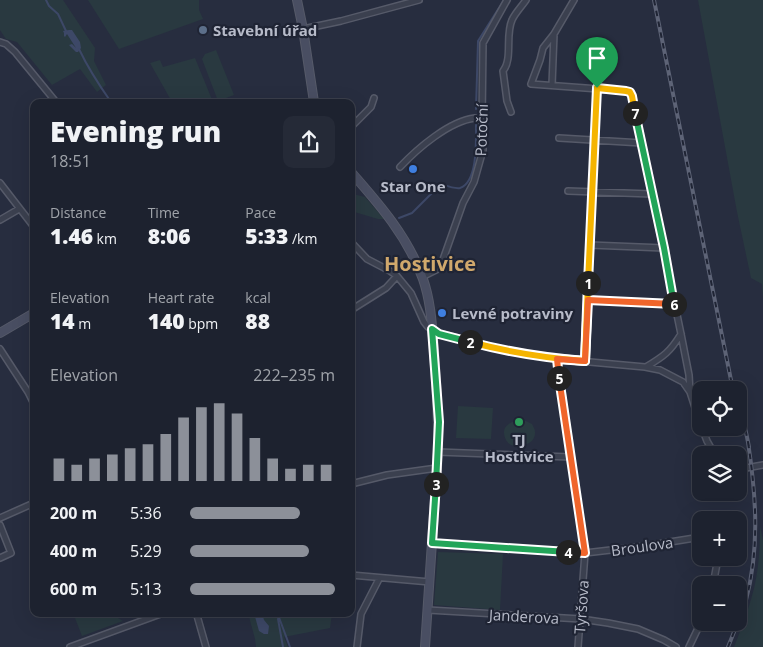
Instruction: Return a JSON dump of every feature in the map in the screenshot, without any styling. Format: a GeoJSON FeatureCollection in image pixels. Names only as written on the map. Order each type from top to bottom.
{"type":"FeatureCollection","features":[{"type":"Feature","properties":{"kind":"main road"},"geometry":{"type":"LineString","coordinates":[[297,0],[314,99]]}},
{"type":"Feature","properties":{"kind":"main road"},"geometry":{"type":"LineString","coordinates":[[355,177],[382,208],[399,232],[415,261],[429,300],[438,404],[438,452],[425,647]]}},
{"type":"Feature","properties":{"kind":"main road"},"geometry":{"type":"LineString","coordinates":[[355,185],[360,183]]}},
{"type":"Feature","properties":{"kind":"main road"},"geometry":{"type":"LineString","coordinates":[[0,333],[30,315]]}},
{"type":"Feature","properties":{"kind":"street"},"geometry":{"type":"LineString","coordinates":[[303,29],[419,0]]}},
{"type":"Feature","properties":{"kind":"street","name":"Potoční"},"geometry":{"type":"LineString","coordinates":[[422,277],[440,268],[463,203],[474,182],[483,150],[483,43],[506,0]]}},
{"type":"Feature","properties":{"kind":"street"},"geometry":{"type":"LineString","coordinates":[[512,112],[507,101],[504,71],[507,66],[512,20],[526,0]]}},
{"type":"Feature","properties":{"kind":"street"},"geometry":{"type":"LineString","coordinates":[[574,0],[554,34],[543,48],[532,84],[630,92],[664,248],[692,398]]}},
{"type":"Feature","properties":{"kind":"street"},"geometry":{"type":"LineString","coordinates":[[552,85],[554,34]]}},
{"type":"Feature","properties":{"kind":"street"},"geometry":{"type":"LineString","coordinates":[[0,42],[6,44],[15,52],[54,99]]}},
{"type":"Feature","properties":{"kind":"street"},"geometry":{"type":"LineString","coordinates":[[585,361],[597,88]]}},
{"type":"Feature","properties":{"kind":"street"},"geometry":{"type":"LineString","coordinates":[[355,122],[371,107],[374,98]]}},
{"type":"Feature","properties":{"kind":"street"},"geometry":{"type":"LineString","coordinates":[[400,167],[422,146],[442,132],[464,119],[475,118]]}},
{"type":"Feature","properties":{"kind":"street"},"geometry":{"type":"LineString","coordinates":[[559,138],[642,143]]}},
{"type":"Feature","properties":{"kind":"street"},"geometry":{"type":"LineString","coordinates":[[0,183],[30,222]]}},
{"type":"Feature","properties":{"kind":"street"},"geometry":{"type":"LineString","coordinates":[[568,191],[652,194]]}},
{"type":"Feature","properties":{"kind":"street"},"geometry":{"type":"LineString","coordinates":[[0,220],[19,209]]}},
{"type":"Feature","properties":{"kind":"street"},"geometry":{"type":"LineString","coordinates":[[590,245],[664,248]]}},
{"type":"Feature","properties":{"kind":"street"},"geometry":{"type":"LineString","coordinates":[[355,246],[367,259],[397,276],[411,294],[428,327],[439,334],[496,348],[557,359],[660,370],[683,382],[690,392]]}},
{"type":"Feature","properties":{"kind":"street"},"geometry":{"type":"LineString","coordinates":[[355,307],[386,288],[397,276]]}},
{"type":"Feature","properties":{"kind":"street"},"geometry":{"type":"LineString","coordinates":[[588,300],[675,304]]}},
{"type":"Feature","properties":{"kind":"street"},"geometry":{"type":"LineString","coordinates":[[645,367],[668,352],[681,334]]}},
{"type":"Feature","properties":{"kind":"street"},"geometry":{"type":"LineString","coordinates":[[0,349],[30,396]]}},
{"type":"Feature","properties":{"kind":"street","name":"Tyršova"},"geometry":{"type":"LineString","coordinates":[[557,359],[585,553],[578,647]]}},
{"type":"Feature","properties":{"kind":"street"},"geometry":{"type":"LineString","coordinates":[[438,452],[571,457]]}},
{"type":"Feature","properties":{"kind":"street"},"geometry":{"type":"LineString","coordinates":[[747,468],[763,465]]}},
{"type":"Feature","properties":{"kind":"street"},"geometry":{"type":"LineString","coordinates":[[355,483],[388,475],[437,468]]}},
{"type":"Feature","properties":{"kind":"street"},"geometry":{"type":"LineString","coordinates":[[0,518],[30,505]]}},
{"type":"Feature","properties":{"kind":"street"},"geometry":{"type":"LineString","coordinates":[[0,525],[11,553],[0,558]]}},
{"type":"Feature","properties":{"kind":"street","name":"Broulova"},"geometry":{"type":"LineString","coordinates":[[432,543],[585,553],[692,538]]}},
{"type":"Feature","properties":{"kind":"street"},"geometry":{"type":"LineString","coordinates":[[355,575],[430,582]]}},
{"type":"Feature","properties":{"kind":"street"},"geometry":{"type":"LineString","coordinates":[[357,647],[361,614],[379,578]]}},
{"type":"Feature","properties":{"kind":"street","name":"Janderova"},"geometry":{"type":"LineString","coordinates":[[428,610],[581,619],[638,629],[676,647]]}},
{"type":"Feature","properties":{"kind":"street"},"geometry":{"type":"LineString","coordinates":[[70,647],[152,617]]}},
{"type":"Feature","properties":{"kind":"street"},"geometry":{"type":"LineString","coordinates":[[197,617],[206,647]]}},
{"type":"Feature","properties":{"kind":"street"},"geometry":{"type":"LineString","coordinates":[[689,647],[697,631]]}},
{"type":"Feature","properties":{"kind":"shaded area"},"geometry":{"type":"Polygon","coordinates":[[[0,0],[63,0],[95,48],[94,61],[106,85],[97,92],[80,69],[52,85],[17,42],[6,39],[0,30],[0,0]]]}},
{"type":"Feature","properties":{"kind":"shaded area"},"geometry":{"type":"Polygon","coordinates":[[[88,0],[199,0],[199,10],[203,19],[119,49],[88,0]]]}},
{"type":"Feature","properties":{"kind":"shaded area"},"geometry":{"type":"Polygon","coordinates":[[[698,0],[763,0],[763,299],[762,284],[751,278],[698,0]]]}},
{"type":"Feature","properties":{"kind":"shaded area"},"geometry":{"type":"Polygon","coordinates":[[[216,50],[234,95],[217,99],[202,59],[205,54],[216,50]]]}},
{"type":"Feature","properties":{"kind":"shaded area"},"geometry":{"type":"Polygon","coordinates":[[[195,58],[212,99],[170,99],[150,63],[160,60],[163,67],[195,58]]]}},
{"type":"Feature","properties":{"kind":"shaded area"},"geometry":{"type":"Polygon","coordinates":[[[355,195],[365,197],[384,219],[355,212],[355,195]]]}},
{"type":"Feature","properties":{"kind":"shaded area"},"geometry":{"type":"Polygon","coordinates":[[[458,406],[493,408],[491,439],[456,438],[458,406]]]}},
{"type":"Feature","properties":{"kind":"shaded area"},"geometry":{"type":"Polygon","coordinates":[[[519,420],[532,424],[535,436],[527,444],[511,445],[505,438],[504,430],[509,424],[519,420]]]}},
{"type":"Feature","properties":{"kind":"shaded area"},"geometry":{"type":"Polygon","coordinates":[[[760,526],[763,540],[763,647],[734,647],[740,631],[747,631],[747,611],[755,584],[760,526]]]}},
{"type":"Feature","properties":{"kind":"shaded area"},"geometry":{"type":"Polygon","coordinates":[[[438,552],[503,554],[500,610],[434,605],[438,552]]]}},
{"type":"Feature","properties":{"kind":"shaded area"},"geometry":{"type":"Polygon","coordinates":[[[75,617],[118,617],[123,621],[82,636],[75,617]]]}},
{"type":"Feature","properties":{"kind":"shaded area"},"geometry":{"type":"Polygon","coordinates":[[[249,617],[331,617],[330,628],[284,637],[288,647],[256,647],[249,617]]]}},
{"type":"Feature","properties":{"kind":"water"},"geometry":{"type":"Polygon","coordinates":[[[72,30],[80,42],[81,48],[78,52],[69,45],[72,44],[76,48],[67,34],[64,36],[63,31],[72,30]]]}},
{"type":"Feature","properties":{"kind":"water"},"geometry":{"type":"Polygon","coordinates":[[[255,617],[263,617],[269,626],[268,634],[259,631],[255,617]]]}},
{"type":"Feature","properties":{"kind":"waterway"},"geometry":{"type":"LineString","coordinates":[[46,0],[49,6],[58,14],[66,31]]}},
{"type":"Feature","properties":{"kind":"waterway"},"geometry":{"type":"LineString","coordinates":[[476,109],[478,41],[504,0]]}},
{"type":"Feature","properties":{"kind":"waterway"},"geometry":{"type":"LineString","coordinates":[[79,49],[109,99]]}},
{"type":"Feature","properties":{"kind":"waterway"},"geometry":{"type":"LineString","coordinates":[[399,218],[412,213],[441,184],[458,188],[466,184],[470,178],[475,160],[476,125]]}},
{"type":"Feature","properties":{"kind":"waterway"},"geometry":{"type":"LineString","coordinates":[[279,617],[290,647]]}},
{"type":"Feature","properties":{"kind":"waterway"},"geometry":{"type":"LineString","coordinates":[[278,619],[283,647]]}},
{"type":"Feature","properties":{"kind":"railway"},"geometry":{"type":"LineString","coordinates":[[654,0],[731,381]]}},
{"type":"Feature","properties":{"kind":"railway"},"geometry":{"type":"LineString","coordinates":[[747,436],[749,447]]}},
{"type":"Feature","properties":{"kind":"railway"},"geometry":{"type":"LineString","coordinates":[[747,595],[755,541],[755,501],[748,442]]}},
{"type":"Feature","properties":{"kind":"railway"},"geometry":{"type":"LineString","coordinates":[[728,647],[734,631]]}},
{"type":"Feature","properties":{"kind":"place","name":"Stavební úřad"},"geometry":{"type":"Point","coordinates":[203,30]}},
{"type":"Feature","properties":{"kind":"place","name":"Star One"},"geometry":{"type":"Point","coordinates":[413,169]}},
{"type":"Feature","properties":{"kind":"place","name":"Levné potraviny"},"geometry":{"type":"Point","coordinates":[442,313]}},
{"type":"Feature","properties":{"kind":"place","name":"TJ Hostivice"},"geometry":{"type":"Point","coordinates":[519,422]}},
{"type":"Feature","properties":{"kind":"district","name":"Hostivice"},"geometry":{"type":"Point","coordinates":[430,263]}},
{"type":"Feature","properties":{"kind":"route"},"geometry":{"type":"LineString","coordinates":[[597,88],[585,361],[557,359],[496,348],[439,334],[432,329],[439,422],[432,543],[585,553],[557,359],[585,361],[588,300],[675,304],[632,96],[630,92],[626,91],[597,88]]}}]}
